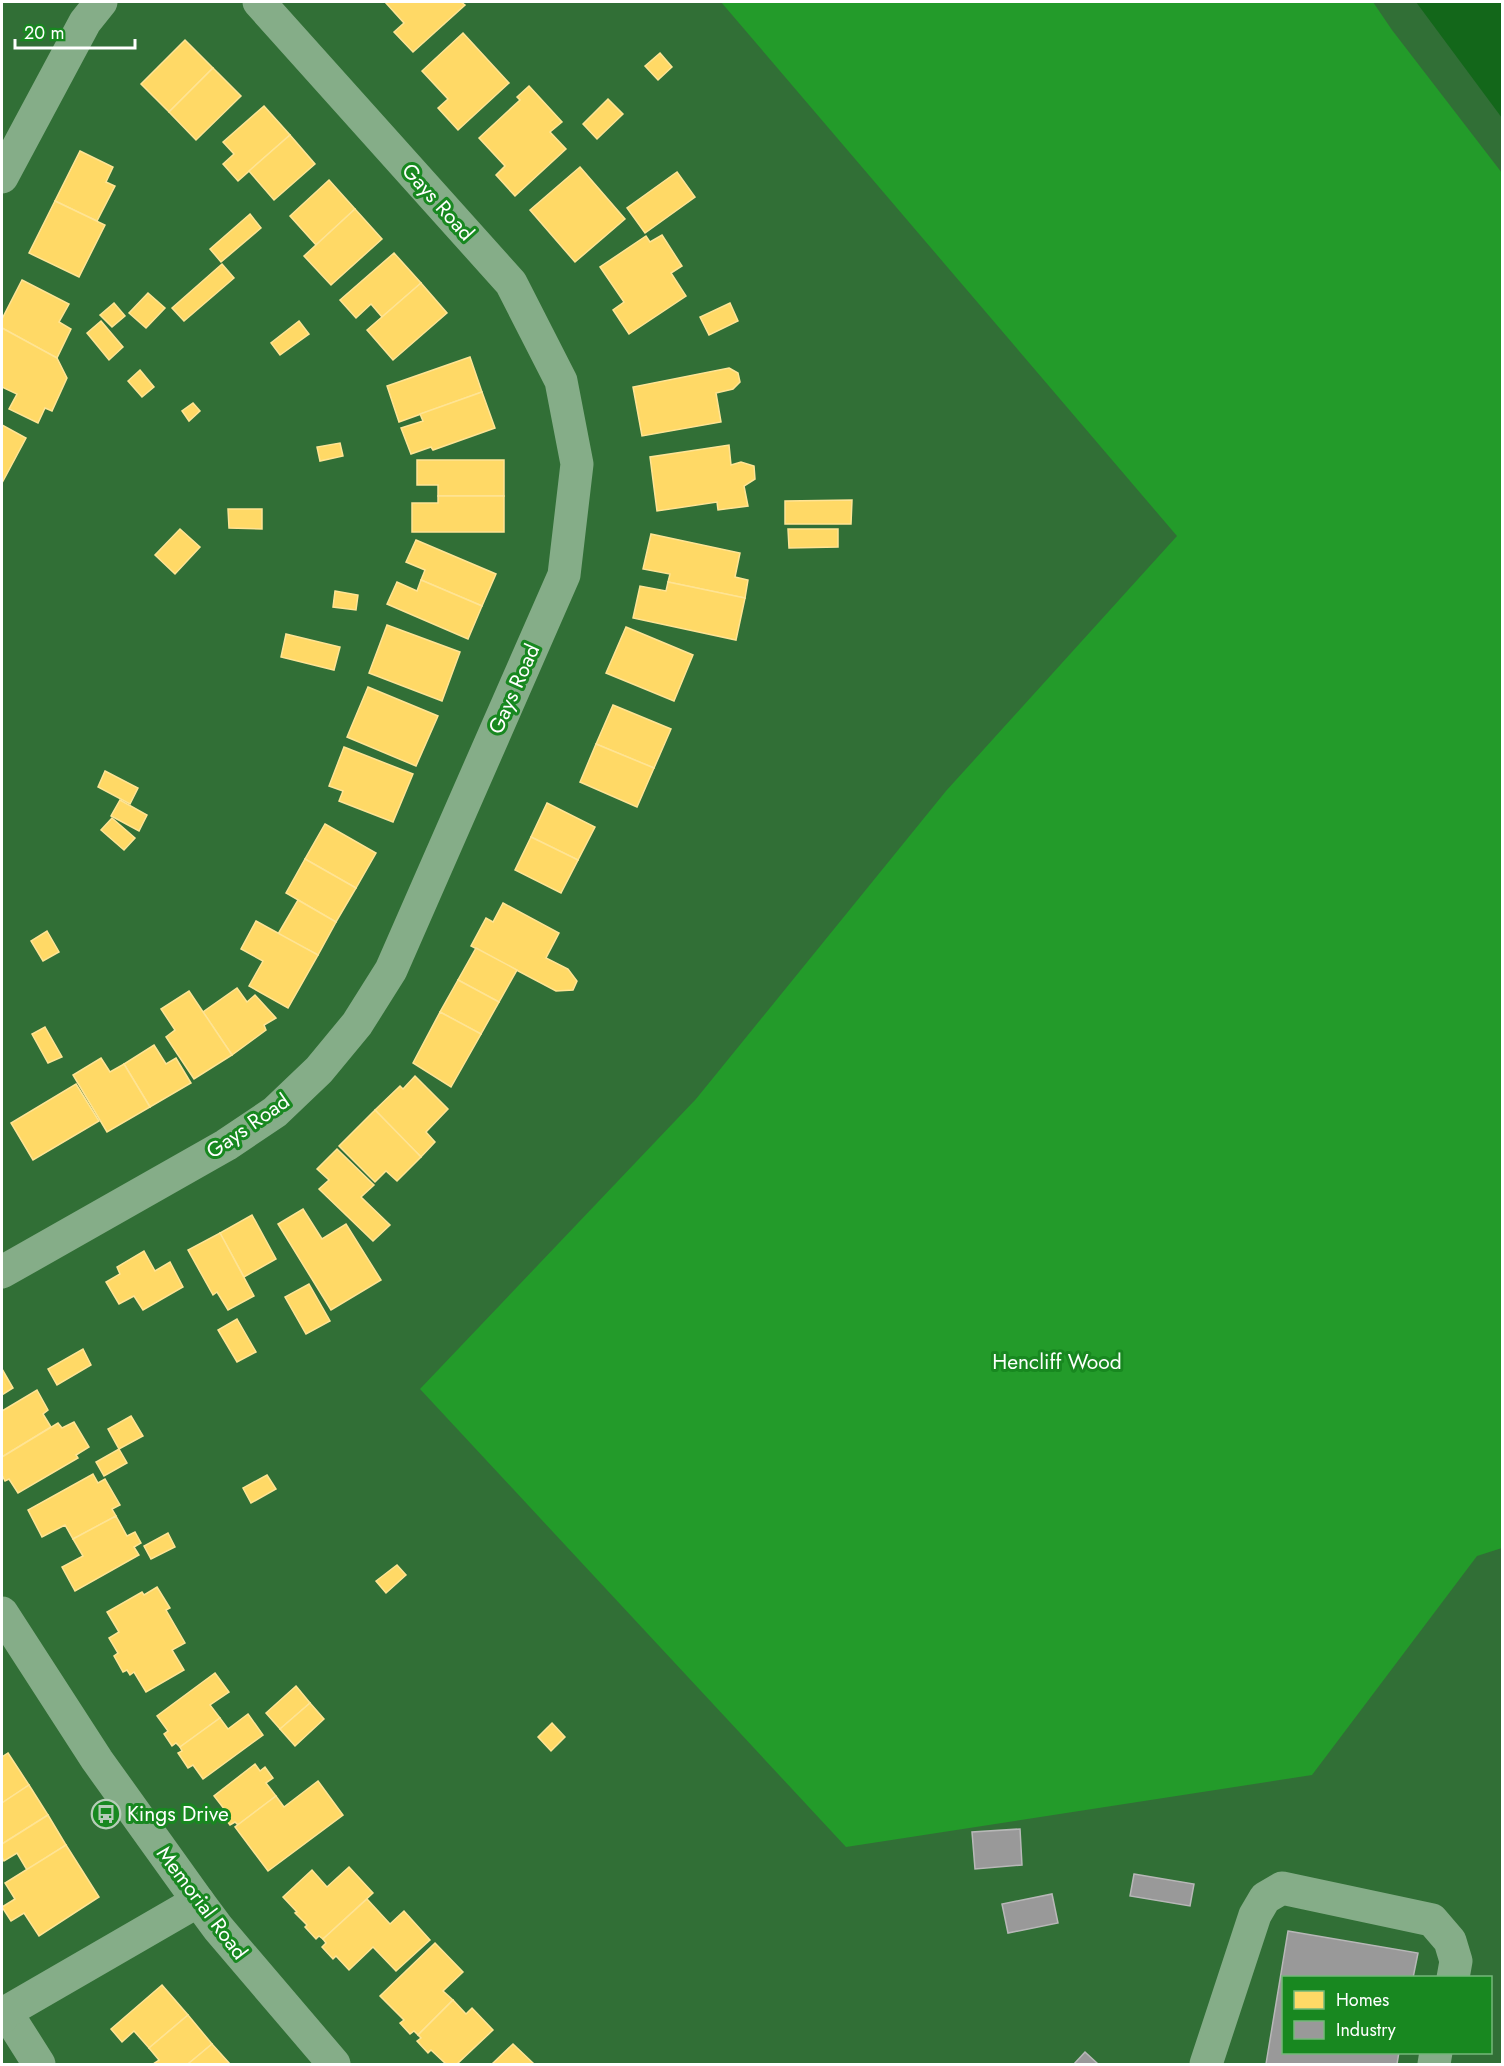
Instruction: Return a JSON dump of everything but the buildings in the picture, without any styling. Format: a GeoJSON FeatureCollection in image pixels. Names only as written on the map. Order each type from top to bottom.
{"type":"FeatureCollection","features":[{"type":"Feature","properties":{"kind":"street"},"geometry":{"type":"LineString","coordinates":[[2,177],[85,22],[101,2]]}},
{"type":"Feature","properties":{"kind":"street","name":"Gays Road"},"geometry":{"type":"LineString","coordinates":[[2,1272],[226,1145],[275,1112],[320,1070],[357,1024],[391,970],[564,575],[577,464],[561,381],[511,284],[259,2]]}},
{"type":"Feature","properties":{"kind":"street","name":"Memorial Road"},"geometry":{"type":"LineString","coordinates":[[2,1613],[97,1760],[218,1929],[334,2064]]}},
{"type":"Feature","properties":{"kind":"street"},"geometry":{"type":"LineString","coordinates":[[1206,2064],[1255,1915],[1265,1898],[1282,1888],[1432,1920],[1449,1941],[1456,1961],[1453,1976]]}},
{"type":"Feature","properties":{"kind":"street"},"geometry":{"type":"LineString","coordinates":[[39,2064],[4,2015],[198,1901]]}},
{"type":"Feature","properties":{"kind":"green space","name":"Hencliff Wood"},"geometry":{"type":"Polygon","coordinates":[[[721,2],[1373,2],[1502,173],[1502,1548],[1477,1556],[1312,1775],[846,1847],[420,1389],[696,1099],[946,791],[1177,536],[721,2]]]}},
{"type":"Feature","properties":{"kind":"shaded area"},"geometry":{"type":"Polygon","coordinates":[[[1416,2],[1502,2],[1502,118],[1416,2]]]}},
{"type":"Feature","properties":{"kind":"place","name":"Kings Drive"},"geometry":{"type":"Point","coordinates":[106,1814]}}]}
